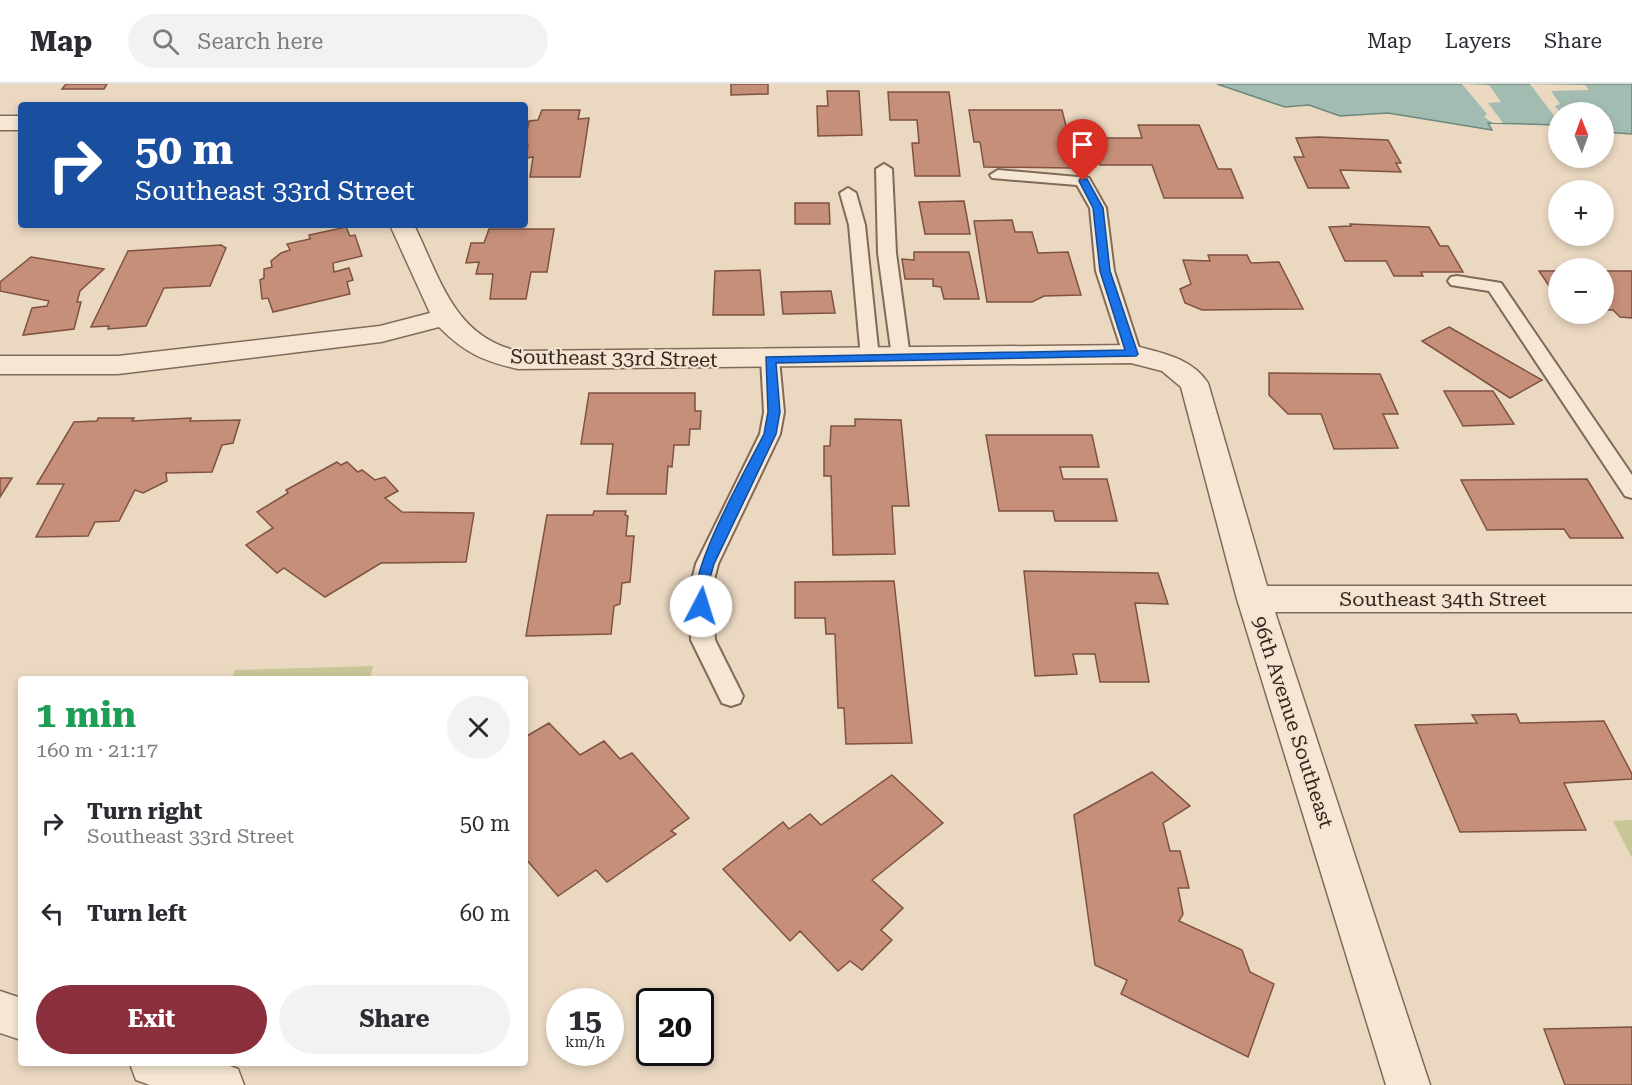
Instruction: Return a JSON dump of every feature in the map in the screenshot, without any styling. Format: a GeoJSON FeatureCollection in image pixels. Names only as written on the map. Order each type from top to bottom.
{"type":"FeatureCollection","features":[{"type":"Feature","properties":{"kind":"street"},"geometry":{"type":"LineString","coordinates":[[0,123],[18,123]]}},
{"type":"Feature","properties":{"kind":"street","name":"Southeast 33rd Street"},"geometry":{"type":"LineString","coordinates":[[403,228],[445,317],[473,346],[496,356],[518,360],[1132,354],[1172,365]]}},
{"type":"Feature","properties":{"kind":"street"},"geometry":{"type":"LineString","coordinates":[[0,365],[118,364],[381,334],[445,317]]}},
{"type":"Feature","properties":{"kind":"street","name":"96th Avenue Southeast"},"geometry":{"type":"LineString","coordinates":[[1172,365],[1194,383],[1254,599],[1408,1085]]}},
{"type":"Feature","properties":{"kind":"street","name":"Southeast 34th Street"},"geometry":{"type":"LineString","coordinates":[[1254,599],[1632,599]]}},
{"type":"Feature","properties":{"kind":"street"},"geometry":{"type":"LineString","coordinates":[[0,1012],[18,1018]]}},
{"type":"Feature","properties":{"kind":"street"},"geometry":{"type":"LineString","coordinates":[[159,1066],[222,1085]]}},
{"type":"Feature","properties":{"kind":"lane"},"geometry":{"type":"LineString","coordinates":[[884,169],[887,253],[901,357]]}},
{"type":"Feature","properties":{"kind":"lane"},"geometry":{"type":"LineString","coordinates":[[998,175],[1083,181],[1098,208],[1105,271],[1132,354]]}},
{"type":"Feature","properties":{"kind":"lane"},"geometry":{"type":"LineString","coordinates":[[848,193],[857,225],[870,358]]}},
{"type":"Feature","properties":{"kind":"lane"},"geometry":{"type":"LineString","coordinates":[[1457,280],[1495,288],[1632,491]]}},
{"type":"Feature","properties":{"kind":"lane"},"geometry":{"type":"LineString","coordinates":[[731,696],[703,640],[701,588],[707,564],[770,434],[774,412],[770,359]]}},
{"type":"Feature","properties":{"kind":"shaded area"},"geometry":{"type":"Polygon","coordinates":[[[1217,84],[1632,84],[1632,134],[1614,133],[1614,102],[1548,102],[1548,125],[1488,123],[1492,130],[1388,113],[1340,116],[1309,105],[1285,107],[1217,84]]]}},
{"type":"Feature","properties":{"kind":"shaded area"},"geometry":{"type":"Polygon","coordinates":[[[373,666],[371,676],[233,676],[235,670],[373,666]]]}},
{"type":"Feature","properties":{"kind":"shaded area"},"geometry":{"type":"Polygon","coordinates":[[[1632,820],[1632,858],[1613,821],[1632,820]]]}},
{"type":"Feature","properties":{"kind":"pier"},"geometry":{"type":"Polygon","coordinates":[[[1462,84],[1489,85],[1501,102],[1488,103],[1503,123],[1493,123],[1484,117],[1487,114],[1462,84]]]}},
{"type":"Feature","properties":{"kind":"pier"},"geometry":{"type":"Polygon","coordinates":[[[1530,84],[1585,85],[1589,90],[1551,91],[1559,102],[1548,102],[1548,108],[1530,84]]]}},
{"type":"Feature","properties":{"kind":"building"},"geometry":{"type":"Polygon","coordinates":[[[66,84],[107,84],[104,89],[62,89],[66,84]]]}},
{"type":"Feature","properties":{"kind":"building"},"geometry":{"type":"Polygon","coordinates":[[[731,84],[768,84],[768,94],[731,95],[731,84]]]}},
{"type":"Feature","properties":{"kind":"building"},"geometry":{"type":"Polygon","coordinates":[[[827,91],[859,91],[862,135],[818,136],[817,106],[828,106],[827,91]]]}},
{"type":"Feature","properties":{"kind":"building"},"geometry":{"type":"Polygon","coordinates":[[[888,92],[949,92],[960,176],[915,176],[912,143],[919,143],[917,120],[890,120],[888,92]]]}},
{"type":"Feature","properties":{"kind":"building"},"geometry":{"type":"Polygon","coordinates":[[[542,110],[580,110],[578,119],[589,118],[580,177],[530,177],[533,157],[528,158],[528,126],[529,121],[538,120],[542,110]]]}},
{"type":"Feature","properties":{"kind":"building"},"geometry":{"type":"Polygon","coordinates":[[[969,110],[1062,110],[1073,153],[1069,153],[1072,168],[984,167],[980,142],[974,142],[969,110]]]}},
{"type":"Feature","properties":{"kind":"building"},"geometry":{"type":"Polygon","coordinates":[[[1138,125],[1199,125],[1218,169],[1231,169],[1243,198],[1164,198],[1152,165],[1100,165],[1093,138],[1142,138],[1138,125]]]}},
{"type":"Feature","properties":{"kind":"building"},"geometry":{"type":"Polygon","coordinates":[[[1296,138],[1388,140],[1401,163],[1396,163],[1401,172],[1340,170],[1349,188],[1308,188],[1294,157],[1304,157],[1296,138]]]}},
{"type":"Feature","properties":{"kind":"building"},"geometry":{"type":"Polygon","coordinates":[[[964,201],[970,234],[925,234],[919,202],[964,201]]]}},
{"type":"Feature","properties":{"kind":"building"},"geometry":{"type":"Polygon","coordinates":[[[795,203],[829,203],[830,224],[795,224],[795,203]]]}},
{"type":"Feature","properties":{"kind":"building"},"geometry":{"type":"Polygon","coordinates":[[[1012,220],[1015,232],[1032,232],[1038,253],[1068,252],[1081,295],[1044,296],[1032,302],[987,302],[974,221],[1012,220]]]}},
{"type":"Feature","properties":{"kind":"building"},"geometry":{"type":"Polygon","coordinates":[[[1350,224],[1429,227],[1440,246],[1448,246],[1463,272],[1421,272],[1423,276],[1394,276],[1386,261],[1345,261],[1329,227],[1351,226],[1350,224]]]}},
{"type":"Feature","properties":{"kind":"building"},"geometry":{"type":"Polygon","coordinates":[[[346,228],[350,236],[355,235],[362,256],[333,263],[334,272],[349,268],[353,280],[347,282],[350,294],[273,312],[268,298],[262,299],[260,280],[264,278],[264,269],[272,267],[271,261],[281,253],[290,250],[287,244],[310,239],[309,235],[346,228]]]}},
{"type":"Feature","properties":{"kind":"building"},"geometry":{"type":"Polygon","coordinates":[[[489,229],[554,229],[547,272],[531,272],[526,299],[490,299],[493,274],[476,274],[479,262],[466,263],[471,243],[484,243],[489,229]]]}},
{"type":"Feature","properties":{"kind":"building"},"geometry":{"type":"Polygon","coordinates":[[[221,245],[226,248],[210,286],[164,288],[146,326],[108,329],[109,326],[91,327],[128,251],[221,245]]]}},
{"type":"Feature","properties":{"kind":"building"},"geometry":{"type":"Polygon","coordinates":[[[914,252],[969,252],[979,299],[944,299],[941,287],[933,286],[933,279],[905,279],[902,259],[914,260],[914,252]]]}},
{"type":"Feature","properties":{"kind":"building"},"geometry":{"type":"Polygon","coordinates":[[[1208,255],[1247,255],[1251,263],[1279,262],[1303,309],[1202,310],[1185,303],[1180,289],[1191,284],[1183,260],[1210,261],[1208,255]]]}},
{"type":"Feature","properties":{"kind":"building"},"geometry":{"type":"Polygon","coordinates":[[[31,257],[104,269],[80,291],[77,302],[81,302],[74,329],[23,335],[32,308],[47,306],[49,301],[0,291],[0,282],[31,257]]]}},
{"type":"Feature","properties":{"kind":"building"},"geometry":{"type":"Polygon","coordinates":[[[760,270],[764,315],[713,315],[715,271],[760,270]]]}},
{"type":"Feature","properties":{"kind":"building"},"geometry":{"type":"Polygon","coordinates":[[[1539,271],[1548,271],[1548,284],[1539,271]]]}},
{"type":"Feature","properties":{"kind":"building"},"geometry":{"type":"Polygon","coordinates":[[[1614,271],[1632,271],[1632,318],[1620,317],[1614,311],[1614,271]]]}},
{"type":"Feature","properties":{"kind":"building"},"geometry":{"type":"Polygon","coordinates":[[[831,291],[835,313],[783,314],[781,292],[831,291]]]}},
{"type":"Feature","properties":{"kind":"building"},"geometry":{"type":"Polygon","coordinates":[[[1449,327],[1542,380],[1510,398],[1422,341],[1449,327]]]}},
{"type":"Feature","properties":{"kind":"building"},"geometry":{"type":"Polygon","coordinates":[[[1269,373],[1380,374],[1398,414],[1383,414],[1398,448],[1334,449],[1321,414],[1288,414],[1269,395],[1269,373]]]}},
{"type":"Feature","properties":{"kind":"building"},"geometry":{"type":"Polygon","coordinates":[[[1444,391],[1493,391],[1514,424],[1463,426],[1444,391]]]}},
{"type":"Feature","properties":{"kind":"building"},"geometry":{"type":"Polygon","coordinates":[[[589,393],[695,393],[695,411],[701,411],[700,429],[690,429],[689,445],[674,445],[672,467],[668,466],[666,494],[607,494],[613,444],[581,444],[589,393]]]}},
{"type":"Feature","properties":{"kind":"building"},"geometry":{"type":"Polygon","coordinates":[[[98,418],[134,418],[132,421],[191,418],[190,421],[240,420],[233,443],[222,445],[212,472],[166,473],[167,481],[143,493],[135,490],[119,521],[95,522],[88,536],[36,537],[64,484],[37,484],[74,422],[97,421],[98,418]]]}},
{"type":"Feature","properties":{"kind":"building"},"geometry":{"type":"Polygon","coordinates":[[[855,419],[901,420],[909,506],[892,506],[895,554],[833,555],[831,476],[824,476],[824,446],[830,446],[831,426],[855,426],[855,419]]]}},
{"type":"Feature","properties":{"kind":"building"},"geometry":{"type":"Polygon","coordinates":[[[986,435],[1092,435],[1099,467],[1060,467],[1063,479],[1107,479],[1117,521],[1055,521],[1053,511],[999,511],[986,435]]]}},
{"type":"Feature","properties":{"kind":"building"},"geometry":{"type":"Polygon","coordinates":[[[337,462],[341,465],[347,462],[358,472],[362,470],[375,480],[385,477],[398,491],[385,498],[402,512],[474,513],[466,562],[381,563],[325,597],[284,568],[277,573],[246,545],[273,528],[257,512],[288,493],[286,490],[337,462]]]}},
{"type":"Feature","properties":{"kind":"building"},"geometry":{"type":"Polygon","coordinates":[[[0,478],[12,478],[0,497],[0,478]]]}},
{"type":"Feature","properties":{"kind":"building"},"geometry":{"type":"Polygon","coordinates":[[[1587,479],[1623,538],[1570,538],[1564,529],[1487,530],[1461,480],[1587,479]]]}},
{"type":"Feature","properties":{"kind":"building"},"geometry":{"type":"Polygon","coordinates":[[[594,511],[626,511],[625,515],[628,516],[626,536],[634,536],[630,582],[622,583],[620,604],[614,606],[611,634],[526,636],[547,515],[593,515],[594,511]]]}},
{"type":"Feature","properties":{"kind":"building"},"geometry":{"type":"Polygon","coordinates":[[[1024,571],[1158,573],[1168,604],[1135,603],[1149,682],[1100,682],[1095,654],[1073,654],[1077,674],[1035,676],[1024,571]]]}},
{"type":"Feature","properties":{"kind":"building"},"geometry":{"type":"Polygon","coordinates":[[[894,581],[912,743],[846,744],[844,708],[838,708],[835,634],[826,634],[825,618],[795,618],[795,582],[894,581]]]}},
{"type":"Feature","properties":{"kind":"building"},"geometry":{"type":"Polygon","coordinates":[[[1516,714],[1520,723],[1604,721],[1632,774],[1632,779],[1564,783],[1586,830],[1460,832],[1415,725],[1477,723],[1472,715],[1516,714]]]}},
{"type":"Feature","properties":{"kind":"building"},"geometry":{"type":"Polygon","coordinates":[[[549,723],[580,755],[604,741],[620,759],[632,753],[689,818],[671,831],[676,834],[607,882],[596,870],[558,896],[528,861],[528,735],[549,723]]]}},
{"type":"Feature","properties":{"kind":"building"},"geometry":{"type":"Polygon","coordinates":[[[1152,772],[1190,806],[1163,823],[1170,851],[1180,851],[1189,888],[1178,888],[1183,914],[1179,921],[1242,950],[1250,972],[1274,984],[1248,1057],[1121,994],[1127,980],[1095,965],[1074,815],[1152,772]]]}},
{"type":"Feature","properties":{"kind":"building"},"geometry":{"type":"Polygon","coordinates":[[[892,775],[943,823],[872,880],[903,908],[881,930],[892,940],[862,970],[850,961],[838,971],[800,931],[790,941],[723,869],[783,822],[789,829],[810,814],[821,825],[892,775]]]}},
{"type":"Feature","properties":{"kind":"building"},"geometry":{"type":"Polygon","coordinates":[[[1632,1027],[1632,1085],[1565,1085],[1544,1029],[1632,1027]]]}},
{"type":"Feature","properties":{"kind":"route"},"geometry":{"type":"LineString","coordinates":[[701,606],[701,588],[707,564],[770,434],[774,412],[770,359],[1132,354],[1105,271],[1098,208],[1083,181]]}}]}
